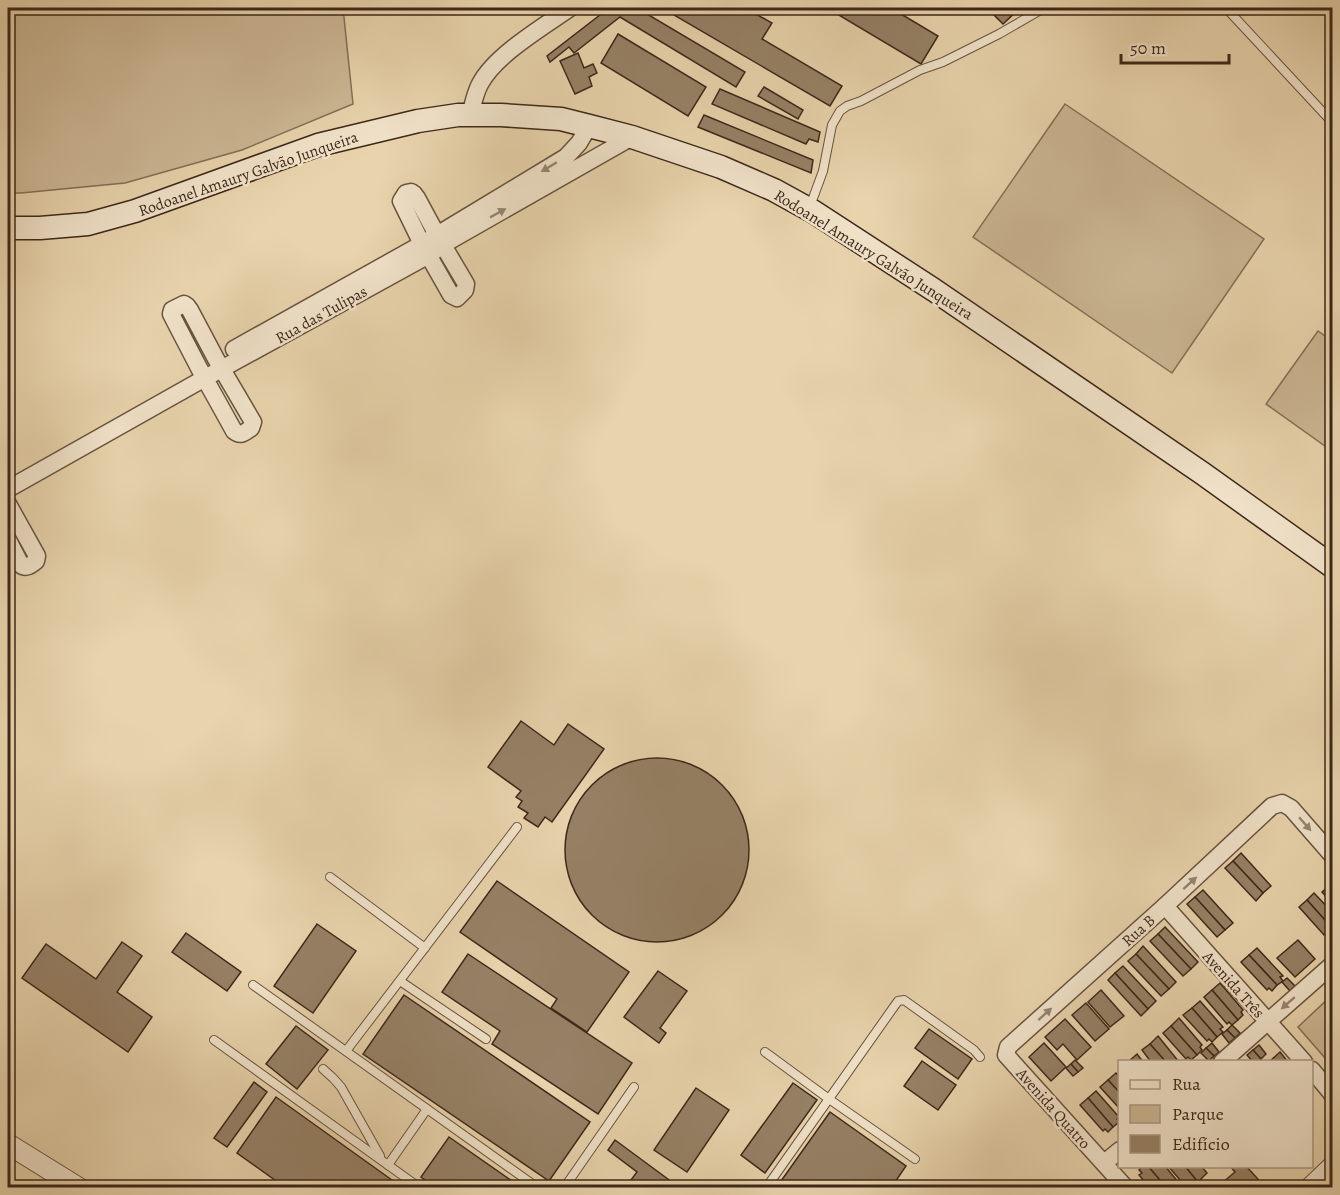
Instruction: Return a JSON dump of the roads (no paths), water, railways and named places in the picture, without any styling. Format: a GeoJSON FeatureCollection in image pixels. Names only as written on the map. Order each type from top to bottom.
{"type":"FeatureCollection","features":[{"type":"Feature","properties":{"kind":"main road","name":"Rodoanel Amaury Galvão Junqueira"},"geometry":{"type":"LineString","coordinates":[[8,228],[88,224],[135,211],[318,146],[418,121],[458,115],[561,120],[633,137],[721,167],[774,190],[809,209],[944,296],[1202,473],[1332,566]]}},
{"type":"Feature","properties":{"kind":"street"},"geometry":{"type":"LineString","coordinates":[[470,115],[478,87],[492,67],[506,54],[570,8]]}},
{"type":"Feature","properties":{"kind":"street","name":"Rua das Tulipas"},"geometry":{"type":"LineString","coordinates":[[8,476],[219,364],[425,249],[566,157],[579,143],[589,126]]}},
{"type":"Feature","properties":{"kind":"street","name":"Rua das Tulipas"},"geometry":{"type":"LineString","coordinates":[[440,239],[633,137]]}},
{"type":"Feature","properties":{"kind":"street"},"geometry":{"type":"LineString","coordinates":[[406,193],[414,194],[440,239],[466,284],[462,294],[456,298],[451,295],[400,201],[406,193]]}},
{"type":"Feature","properties":{"kind":"street"},"geometry":{"type":"LineString","coordinates":[[184,304],[187,306],[219,364],[253,422],[251,428],[240,432],[202,373],[171,314],[172,310],[184,304]]}},
{"type":"Feature","properties":{"kind":"street","name":"Rua das Tulipas"},"geometry":{"type":"LineString","coordinates":[[8,489],[202,373]]}},
{"type":"Feature","properties":{"kind":"street"},"geometry":{"type":"LineString","coordinates":[[8,504],[37,556],[36,561],[24,567],[8,540]]}},
{"type":"Feature","properties":{"kind":"street","name":"Rua B"},"geometry":{"type":"LineString","coordinates":[[1006,1055],[1008,1047],[1272,806],[1282,803],[1291,808],[1332,855]]}},
{"type":"Feature","properties":{"kind":"street","name":"Avenida Três"},"geometry":{"type":"LineString","coordinates":[[1165,906],[1302,1060]]}},
{"type":"Feature","properties":{"kind":"street"},"geometry":{"type":"LineString","coordinates":[[1223,1060],[1332,965]]}},
{"type":"Feature","properties":{"kind":"street","name":"Avenida Quatro"},"geometry":{"type":"LineString","coordinates":[[1006,1055],[1126,1188]]}},
{"type":"Feature","properties":{"kind":"street"},"geometry":{"type":"LineString","coordinates":[[1313,1072],[1332,1094]]}},
{"type":"Feature","properties":{"kind":"street"},"geometry":{"type":"LineString","coordinates":[[8,1144],[80,1188]]}},
{"type":"Feature","properties":{"kind":"street"},"geometry":{"type":"LineString","coordinates":[[1104,1163],[1118,1151]]}},
{"type":"Feature","properties":{"kind":"street"},"geometry":{"type":"LineString","coordinates":[[1310,1188],[1332,1167]]}},
{"type":"Feature","properties":{"kind":"lane"},"geometry":{"type":"LineString","coordinates":[[809,209],[823,171],[832,125],[840,111],[920,70],[943,62],[999,34],[1044,8]]}},
{"type":"Feature","properties":{"kind":"lane"},"geometry":{"type":"LineString","coordinates":[[1226,8],[1332,122]]}},
{"type":"Feature","properties":{"kind":"lane"},"geometry":{"type":"LineString","coordinates":[[346,1051],[517,827]]}},
{"type":"Feature","properties":{"kind":"lane"},"geometry":{"type":"LineString","coordinates":[[330,877],[425,948]]}},
{"type":"Feature","properties":{"kind":"lane"},"geometry":{"type":"LineString","coordinates":[[400,981],[486,1039]]}},
{"type":"Feature","properties":{"kind":"lane"},"geometry":{"type":"LineString","coordinates":[[253,985],[537,1188]]}},
{"type":"Feature","properties":{"kind":"lane"},"geometry":{"type":"LineString","coordinates":[[766,1188],[897,1001],[904,1000],[974,1050],[980,1057]]}},
{"type":"Feature","properties":{"kind":"lane"},"geometry":{"type":"LineString","coordinates":[[214,1040],[420,1188]]}},
{"type":"Feature","properties":{"kind":"lane"},"geometry":{"type":"LineString","coordinates":[[765,1052],[915,1159]]}},
{"type":"Feature","properties":{"kind":"lane"},"geometry":{"type":"LineString","coordinates":[[323,1069],[341,1088],[385,1163]]}},
{"type":"Feature","properties":{"kind":"lane"},"geometry":{"type":"LineString","coordinates":[[564,1188],[634,1086]]}},
{"type":"Feature","properties":{"kind":"lane"},"geometry":{"type":"LineString","coordinates":[[385,1163],[427,1109]]}}]}
